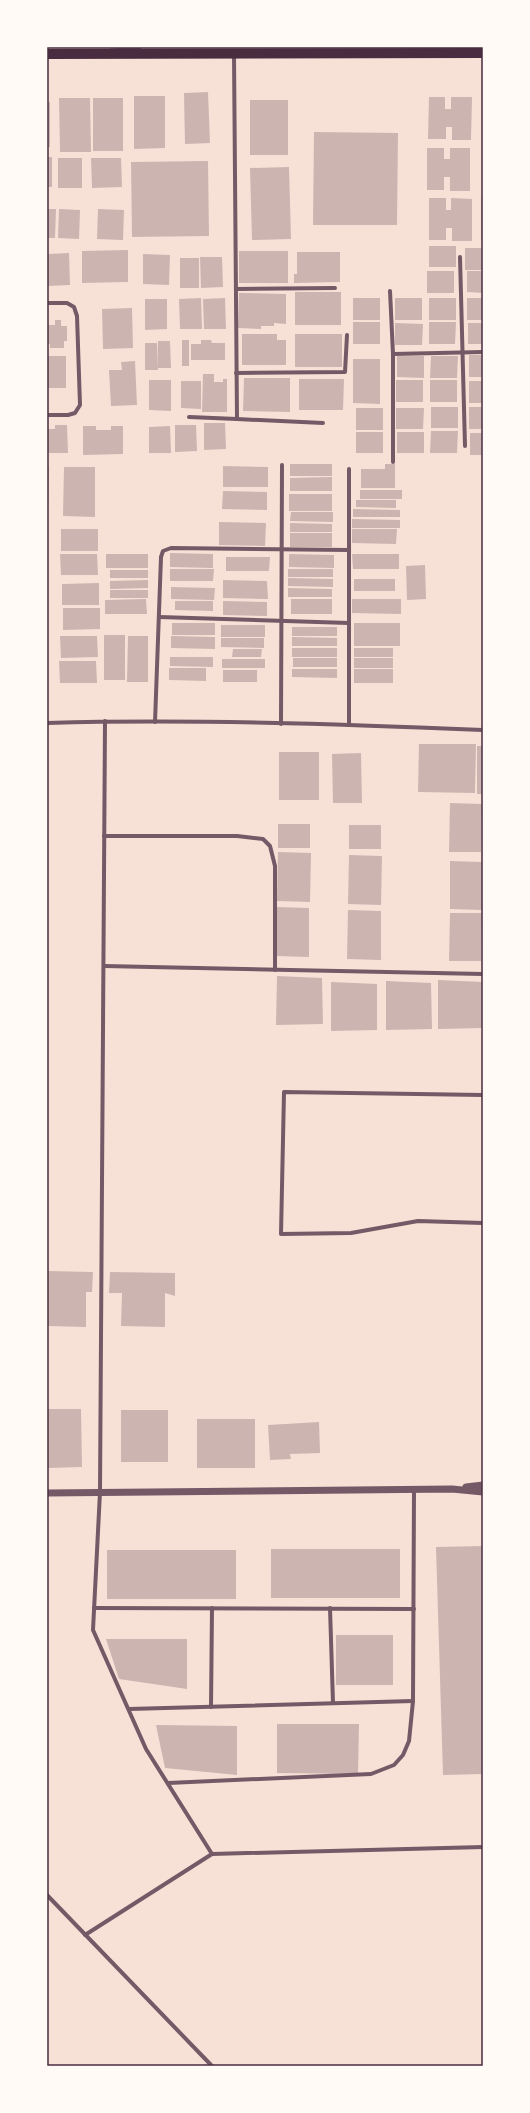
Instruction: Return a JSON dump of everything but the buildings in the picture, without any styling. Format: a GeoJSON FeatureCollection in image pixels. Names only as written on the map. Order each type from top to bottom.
{"type":"FeatureCollection","features":[{"type":"Feature","properties":{"kind":"main road"},"geometry":{"type":"LineString","coordinates":[[47,54],[234,54],[477,51]]}},
{"type":"Feature","properties":{"kind":"street"},"geometry":{"type":"LineString","coordinates":[[234,54],[237,419]]}},
{"type":"Feature","properties":{"kind":"street"},"geometry":{"type":"LineString","coordinates":[[460,257],[465,446]]}},
{"type":"Feature","properties":{"kind":"street"},"geometry":{"type":"LineString","coordinates":[[236,289],[335,288]]}},
{"type":"Feature","properties":{"kind":"street"},"geometry":{"type":"LineString","coordinates":[[390,291],[392,354],[392,462]]}},
{"type":"Feature","properties":{"kind":"street"},"geometry":{"type":"LineString","coordinates":[[47,303],[67,303],[74,307],[77,316],[80,405],[75,413],[68,415],[47,415]]}},
{"type":"Feature","properties":{"kind":"street"},"geometry":{"type":"LineString","coordinates":[[236,373],[345,372],[347,335]]}},
{"type":"Feature","properties":{"kind":"street"},"geometry":{"type":"LineString","coordinates":[[392,354],[483,352]]}},
{"type":"Feature","properties":{"kind":"street"},"geometry":{"type":"LineString","coordinates":[[189,417],[323,422]]}},
{"type":"Feature","properties":{"kind":"street"},"geometry":{"type":"LineString","coordinates":[[281,724],[282,466]]}},
{"type":"Feature","properties":{"kind":"street"},"geometry":{"type":"LineString","coordinates":[[349,469],[349,725]]}},
{"type":"Feature","properties":{"kind":"street"},"geometry":{"type":"LineString","coordinates":[[155,722],[161,557],[163,551],[171,548],[349,550]]}},
{"type":"Feature","properties":{"kind":"street"},"geometry":{"type":"LineString","coordinates":[[159,617],[349,623]]}},
{"type":"Feature","properties":{"kind":"street"},"geometry":{"type":"LineString","coordinates":[[105,722],[100,1492],[93,1630],[146,1749],[212,1854]]}},
{"type":"Feature","properties":{"kind":"street"},"geometry":{"type":"LineString","coordinates":[[47,723],[155,722],[349,725],[483,730]]}},
{"type":"Feature","properties":{"kind":"street"},"geometry":{"type":"LineString","coordinates":[[104,836],[237,836],[263,839],[270,846],[275,866],[275,970]]}},
{"type":"Feature","properties":{"kind":"street"},"geometry":{"type":"LineString","coordinates":[[104,966],[483,974]]}},
{"type":"Feature","properties":{"kind":"street"},"geometry":{"type":"LineString","coordinates":[[483,1096],[284,1092],[281,1234],[351,1233],[418,1220],[483,1223]]}},
{"type":"Feature","properties":{"kind":"street"},"geometry":{"type":"LineString","coordinates":[[47,1493],[414,1490],[452,1489],[483,1485]]}},
{"type":"Feature","properties":{"kind":"street"},"geometry":{"type":"LineString","coordinates":[[452,1489],[483,1492]]}},
{"type":"Feature","properties":{"kind":"street"},"geometry":{"type":"LineString","coordinates":[[168,1783],[371,1774],[394,1765],[402,1755],[409,1741],[413,1701],[414,1490]]}},
{"type":"Feature","properties":{"kind":"street"},"geometry":{"type":"LineString","coordinates":[[94,1608],[414,1609]]}},
{"type":"Feature","properties":{"kind":"street"},"geometry":{"type":"LineString","coordinates":[[211,1707],[212,1608]]}},
{"type":"Feature","properties":{"kind":"street"},"geometry":{"type":"LineString","coordinates":[[330,1608],[333,1703]]}},
{"type":"Feature","properties":{"kind":"street"},"geometry":{"type":"LineString","coordinates":[[129,1709],[413,1701]]}},
{"type":"Feature","properties":{"kind":"street"},"geometry":{"type":"LineString","coordinates":[[85,1935],[212,1854],[483,1847]]}},
{"type":"Feature","properties":{"kind":"street"},"geometry":{"type":"LineString","coordinates":[[47,1895],[212,2066]]}},
{"type":"Feature","properties":{"kind":"lane"},"geometry":{"type":"LineString","coordinates":[[111,47],[217,54]]}}]}
